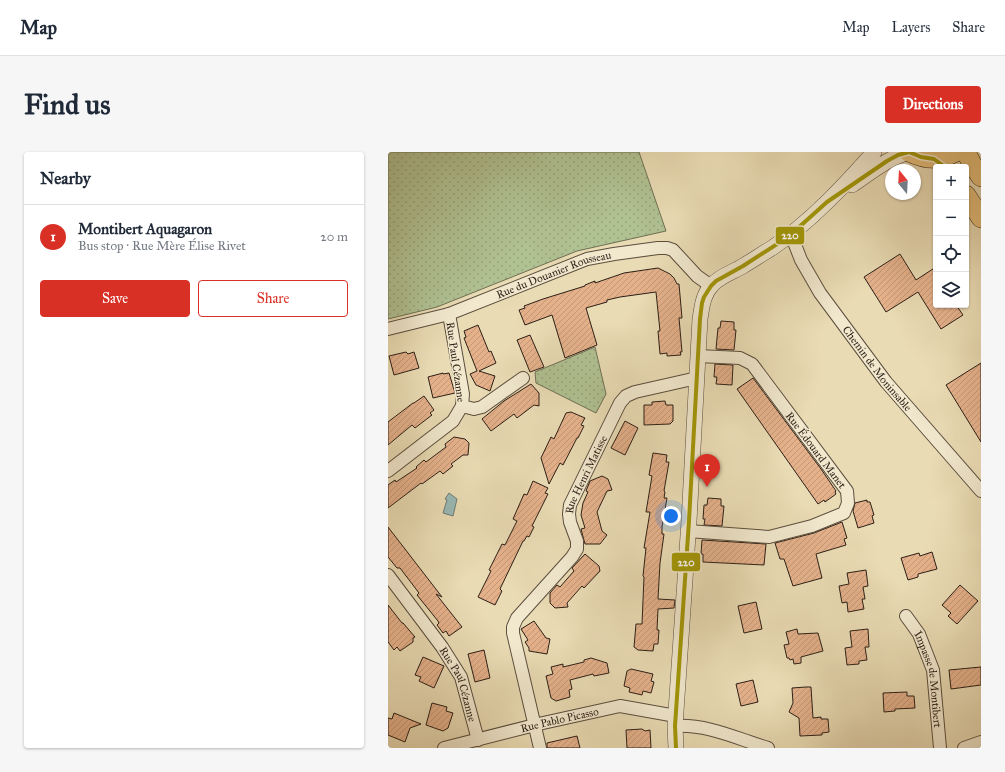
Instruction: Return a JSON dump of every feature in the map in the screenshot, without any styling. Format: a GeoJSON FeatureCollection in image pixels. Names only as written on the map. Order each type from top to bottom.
{"type":"FeatureCollection","features":[{"type":"Feature","properties":{"kind":"main road"},"geometry":{"type":"LineString","coordinates":[[909,152],[939,163],[945,157],[956,152]]}},
{"type":"Feature","properties":{"kind":"main road"},"geometry":{"type":"LineString","coordinates":[[966,152],[981,177]]}},
{"type":"Feature","properties":{"kind":"main road"},"geometry":{"type":"LineString","coordinates":[[969,200],[981,218]]}},
{"type":"Feature","properties":{"kind":"street"},"geometry":{"type":"LineString","coordinates":[[676,748],[676,721],[702,303],[704,297],[716,281],[743,266],[788,237],[827,202],[874,152]]}},
{"type":"Feature","properties":{"kind":"street"},"geometry":{"type":"LineString","coordinates":[[827,202],[886,161],[898,155],[909,152]]}},
{"type":"Feature","properties":{"kind":"street","name":"Chemin de Moninsable"},"geometry":{"type":"LineString","coordinates":[[788,237],[794,242],[801,260],[820,293],[882,376],[981,491]]}},
{"type":"Feature","properties":{"kind":"street","name":"Rue du Douanier Rousseau"},"geometry":{"type":"LineString","coordinates":[[388,329],[449,314],[587,259],[614,254],[667,248],[673,250],[697,276],[716,281]]}},
{"type":"Feature","properties":{"kind":"street","name":"Rue Paul Cézanne"},"geometry":{"type":"LineString","coordinates":[[388,471],[453,421],[462,406],[463,394],[449,314]]}},
{"type":"Feature","properties":{"kind":"street","name":"Rue Édouard Manet"},"geometry":{"type":"LineString","coordinates":[[688,531],[769,537],[812,526],[844,513],[848,504],[847,491],[752,364],[740,358],[698,356]]}},
{"type":"Feature","properties":{"kind":"street"},"geometry":{"type":"LineString","coordinates":[[462,406],[474,409],[482,407],[523,378]]}},
{"type":"Feature","properties":{"kind":"street","name":"Rue Henri Matisse"},"geometry":{"type":"LineString","coordinates":[[535,726],[513,633],[513,627],[517,618],[572,557],[577,549],[577,541],[569,514],[570,505],[620,403],[626,396],[635,392],[697,378]]}},
{"type":"Feature","properties":{"kind":"street","name":"Rue Paul Cézanne"},"geometry":{"type":"LineString","coordinates":[[388,575],[442,647],[461,677],[478,740]]}},
{"type":"Feature","properties":{"kind":"street","name":"Impasse de Montibert"},"geometry":{"type":"LineString","coordinates":[[906,616],[919,634],[932,670],[940,748]]}},
{"type":"Feature","properties":{"kind":"street","name":"Rue Pablo Picasso"},"geometry":{"type":"LineString","coordinates":[[444,748],[620,706],[687,725],[714,730],[768,748]]}},
{"type":"Feature","properties":{"kind":"street"},"geometry":{"type":"LineString","coordinates":[[535,726],[540,748]]}},
{"type":"Feature","properties":{"kind":"street"},"geometry":{"type":"LineString","coordinates":[[964,748],[981,742]]}},
{"type":"Feature","properties":{"kind":"green space"},"geometry":{"type":"Polygon","coordinates":[[[388,152],[639,152],[666,231],[577,251],[437,307],[388,319],[388,152]]]}},
{"type":"Feature","properties":{"kind":"green space"},"geometry":{"type":"Polygon","coordinates":[[[595,347],[606,394],[596,413],[536,383],[535,372],[595,347]]]}},
{"type":"Feature","properties":{"kind":"water"},"geometry":{"type":"Polygon","coordinates":[[[449,493],[457,499],[453,516],[443,513],[447,500],[445,499],[449,493]]]}},
{"type":"Feature","properties":{"kind":"building"},"geometry":{"type":"Polygon","coordinates":[[[900,254],[916,280],[933,269],[933,308],[958,308],[963,315],[941,329],[918,292],[886,312],[864,277],[900,254]]]}},
{"type":"Feature","properties":{"kind":"building"},"geometry":{"type":"Polygon","coordinates":[[[658,268],[670,274],[677,284],[679,284],[682,318],[679,318],[681,355],[667,356],[667,353],[660,354],[658,331],[660,331],[656,292],[620,297],[586,308],[597,345],[565,358],[552,315],[525,325],[519,310],[525,308],[524,306],[585,286],[595,281],[595,283],[624,273],[658,268]]]}},
{"type":"Feature","properties":{"kind":"building"},"geometry":{"type":"Polygon","coordinates":[[[721,321],[734,322],[734,330],[736,330],[734,350],[716,349],[718,328],[720,328],[721,321]]]}},
{"type":"Feature","properties":{"kind":"building"},"geometry":{"type":"Polygon","coordinates":[[[478,325],[489,352],[491,351],[496,363],[479,371],[495,376],[490,391],[476,385],[470,374],[477,371],[464,338],[466,337],[464,331],[478,325]]]}},
{"type":"Feature","properties":{"kind":"building"},"geometry":{"type":"Polygon","coordinates":[[[530,335],[544,367],[530,372],[517,340],[530,335]]]}},
{"type":"Feature","properties":{"kind":"building"},"geometry":{"type":"Polygon","coordinates":[[[406,352],[408,354],[414,352],[419,368],[394,375],[389,356],[406,352]]]}},
{"type":"Feature","properties":{"kind":"building"},"geometry":{"type":"Polygon","coordinates":[[[981,363],[981,442],[946,385],[981,363]]]}},
{"type":"Feature","properties":{"kind":"building"},"geometry":{"type":"Polygon","coordinates":[[[715,364],[733,365],[732,385],[716,384],[717,377],[714,377],[715,364]]]}},
{"type":"Feature","properties":{"kind":"building"},"geometry":{"type":"Polygon","coordinates":[[[449,373],[455,393],[433,398],[428,377],[449,373]]]}},
{"type":"Feature","properties":{"kind":"building"},"geometry":{"type":"Polygon","coordinates":[[[753,378],[836,491],[836,494],[825,502],[824,500],[818,504],[737,389],[753,378]]]}},
{"type":"Feature","properties":{"kind":"building"},"geometry":{"type":"Polygon","coordinates":[[[531,384],[539,393],[539,406],[534,405],[517,418],[514,414],[491,431],[482,419],[504,401],[531,384]]]}},
{"type":"Feature","properties":{"kind":"building"},"geometry":{"type":"Polygon","coordinates":[[[424,396],[434,410],[430,413],[432,415],[415,428],[412,425],[388,445],[388,422],[424,396]]]}},
{"type":"Feature","properties":{"kind":"building"},"geometry":{"type":"Polygon","coordinates":[[[665,401],[666,405],[673,405],[673,421],[670,424],[644,425],[644,405],[652,405],[652,402],[665,401]]]}},
{"type":"Feature","properties":{"kind":"building"},"geometry":{"type":"Polygon","coordinates":[[[571,412],[585,418],[581,425],[584,426],[563,465],[560,463],[549,484],[541,458],[551,437],[554,439],[566,413],[571,412]]]}},
{"type":"Feature","properties":{"kind":"building"},"geometry":{"type":"Polygon","coordinates":[[[625,421],[638,428],[625,455],[611,448],[625,421]]]}},
{"type":"Feature","properties":{"kind":"building"},"geometry":{"type":"Polygon","coordinates":[[[454,437],[465,439],[469,443],[468,455],[463,455],[451,464],[453,466],[443,474],[440,471],[422,484],[421,483],[388,508],[388,485],[395,480],[396,482],[417,468],[416,467],[424,460],[426,462],[446,447],[445,444],[454,437]]]}},
{"type":"Feature","properties":{"kind":"building"},"geometry":{"type":"Polygon","coordinates":[[[653,453],[667,455],[666,462],[669,462],[664,491],[664,498],[667,498],[662,527],[662,534],[664,534],[660,563],[658,599],[675,600],[674,608],[658,609],[658,644],[654,644],[653,651],[638,650],[634,647],[636,624],[642,624],[643,576],[646,548],[644,548],[650,512],[646,512],[652,476],[649,475],[653,453]]]}},
{"type":"Feature","properties":{"kind":"building"},"geometry":{"type":"Polygon","coordinates":[[[602,476],[608,479],[612,490],[607,491],[597,512],[602,531],[607,535],[600,544],[585,544],[581,529],[585,528],[581,515],[583,503],[588,492],[586,491],[590,481],[602,476]]]}},
{"type":"Feature","properties":{"kind":"building"},"geometry":{"type":"Polygon","coordinates":[[[533,481],[548,488],[545,493],[548,494],[532,526],[534,527],[529,537],[527,536],[523,541],[500,589],[502,591],[495,605],[478,597],[502,544],[505,545],[517,521],[513,519],[524,494],[527,495],[533,481]]]}},
{"type":"Feature","properties":{"kind":"building"},"geometry":{"type":"Polygon","coordinates":[[[708,498],[721,499],[721,506],[724,506],[722,526],[704,525],[704,505],[707,505],[708,498]]]}},
{"type":"Feature","properties":{"kind":"building"},"geometry":{"type":"Polygon","coordinates":[[[867,500],[867,502],[870,502],[874,515],[872,516],[874,523],[858,528],[853,511],[855,503],[867,500]]]}},
{"type":"Feature","properties":{"kind":"building"},"geometry":{"type":"Polygon","coordinates":[[[842,522],[847,538],[844,539],[846,545],[816,554],[822,578],[793,586],[784,559],[780,559],[775,543],[814,533],[842,522]]]}},
{"type":"Feature","properties":{"kind":"building"},"geometry":{"type":"Polygon","coordinates":[[[388,527],[442,597],[436,594],[462,627],[449,636],[446,631],[443,633],[437,625],[439,623],[438,621],[417,595],[419,593],[400,568],[397,568],[388,557],[388,527]]]}},
{"type":"Feature","properties":{"kind":"building"},"geometry":{"type":"Polygon","coordinates":[[[702,540],[766,544],[764,565],[703,562],[703,554],[701,554],[702,540]]]}},
{"type":"Feature","properties":{"kind":"building"},"geometry":{"type":"Polygon","coordinates":[[[932,552],[937,569],[918,574],[918,577],[908,580],[901,558],[919,553],[920,556],[932,552]]]}},
{"type":"Feature","properties":{"kind":"building"},"geometry":{"type":"Polygon","coordinates":[[[585,554],[599,566],[600,571],[584,588],[582,586],[567,603],[568,607],[555,608],[550,603],[550,593],[557,585],[560,587],[574,571],[572,568],[585,554]]]}},
{"type":"Feature","properties":{"kind":"building"},"geometry":{"type":"Polygon","coordinates":[[[866,570],[868,586],[863,587],[865,599],[862,599],[864,609],[848,612],[847,602],[842,603],[839,586],[849,584],[847,573],[866,570]]]}},
{"type":"Feature","properties":{"kind":"building"},"geometry":{"type":"Polygon","coordinates":[[[960,585],[978,601],[957,624],[948,616],[951,613],[942,605],[960,585]]]}},
{"type":"Feature","properties":{"kind":"building"},"geometry":{"type":"Polygon","coordinates":[[[756,602],[762,629],[744,633],[738,606],[756,602]]]}},
{"type":"Feature","properties":{"kind":"building"},"geometry":{"type":"Polygon","coordinates":[[[388,605],[415,637],[413,638],[413,642],[400,651],[397,647],[394,650],[388,642],[388,605]]]}},
{"type":"Feature","properties":{"kind":"building"},"geometry":{"type":"Polygon","coordinates":[[[534,621],[546,638],[550,639],[547,654],[529,651],[529,648],[525,642],[528,640],[521,629],[534,621]]]}},
{"type":"Feature","properties":{"kind":"building"},"geometry":{"type":"Polygon","coordinates":[[[797,629],[798,634],[818,633],[823,651],[801,657],[801,663],[794,664],[793,659],[790,660],[787,658],[784,645],[789,644],[786,632],[797,629]]]}},
{"type":"Feature","properties":{"kind":"building"},"geometry":{"type":"Polygon","coordinates":[[[868,629],[869,647],[865,647],[867,660],[859,661],[859,664],[847,665],[845,648],[852,647],[850,631],[868,629]]]}},
{"type":"Feature","properties":{"kind":"building"},"geometry":{"type":"Polygon","coordinates":[[[484,650],[490,678],[475,682],[468,654],[484,650]]]}},
{"type":"Feature","properties":{"kind":"building"},"geometry":{"type":"Polygon","coordinates":[[[423,657],[444,666],[434,688],[419,681],[421,677],[415,675],[423,657]]]}},
{"type":"Feature","properties":{"kind":"building"},"geometry":{"type":"Polygon","coordinates":[[[591,658],[607,663],[609,673],[594,676],[593,674],[570,680],[572,689],[569,690],[570,697],[556,701],[551,698],[546,676],[553,674],[551,667],[563,664],[563,667],[584,662],[584,660],[591,658]]]}},
{"type":"Feature","properties":{"kind":"building"},"geometry":{"type":"Polygon","coordinates":[[[981,667],[981,685],[951,689],[949,670],[981,667]]]}},
{"type":"Feature","properties":{"kind":"building"},"geometry":{"type":"Polygon","coordinates":[[[631,669],[653,674],[651,681],[654,682],[651,693],[643,691],[642,695],[629,692],[630,688],[624,686],[627,671],[631,669]]]}},
{"type":"Feature","properties":{"kind":"building"},"geometry":{"type":"Polygon","coordinates":[[[753,680],[758,702],[741,706],[736,684],[753,680]]]}},
{"type":"Feature","properties":{"kind":"building"},"geometry":{"type":"Polygon","coordinates":[[[811,687],[813,718],[821,717],[821,719],[828,719],[829,732],[822,733],[822,735],[800,736],[799,718],[789,712],[793,703],[792,688],[811,687]]]}},
{"type":"Feature","properties":{"kind":"building"},"geometry":{"type":"Polygon","coordinates":[[[907,692],[907,696],[914,696],[915,708],[895,709],[895,711],[884,712],[883,693],[907,692]]]}},
{"type":"Feature","properties":{"kind":"building"},"geometry":{"type":"Polygon","coordinates":[[[432,703],[447,707],[446,711],[453,713],[448,728],[443,731],[426,725],[432,703]]]}},
{"type":"Feature","properties":{"kind":"building"},"geometry":{"type":"Polygon","coordinates":[[[394,713],[421,724],[410,728],[405,742],[388,735],[388,718],[392,719],[394,713]]]}},
{"type":"Feature","properties":{"kind":"building"},"geometry":{"type":"Polygon","coordinates":[[[642,729],[645,731],[650,730],[651,748],[627,748],[626,730],[642,729]]]}},
{"type":"Feature","properties":{"kind":"building"},"geometry":{"type":"Polygon","coordinates":[[[577,736],[580,748],[547,748],[547,743],[577,736]]]}},
{"type":"Feature","properties":{"kind":"transit line","name":"220"},"geometry":{"type":"LineString","coordinates":[[676,748],[675,726],[689,521],[700,319],[704,297],[716,281],[743,266],[788,237],[827,202],[887,161],[898,155],[909,152],[921,157],[934,159],[941,164]]}},
{"type":"Feature","properties":{"kind":"place","name":"Montibert Aquagaron"},"geometry":{"type":"Point","coordinates":[707,487]}}]}
